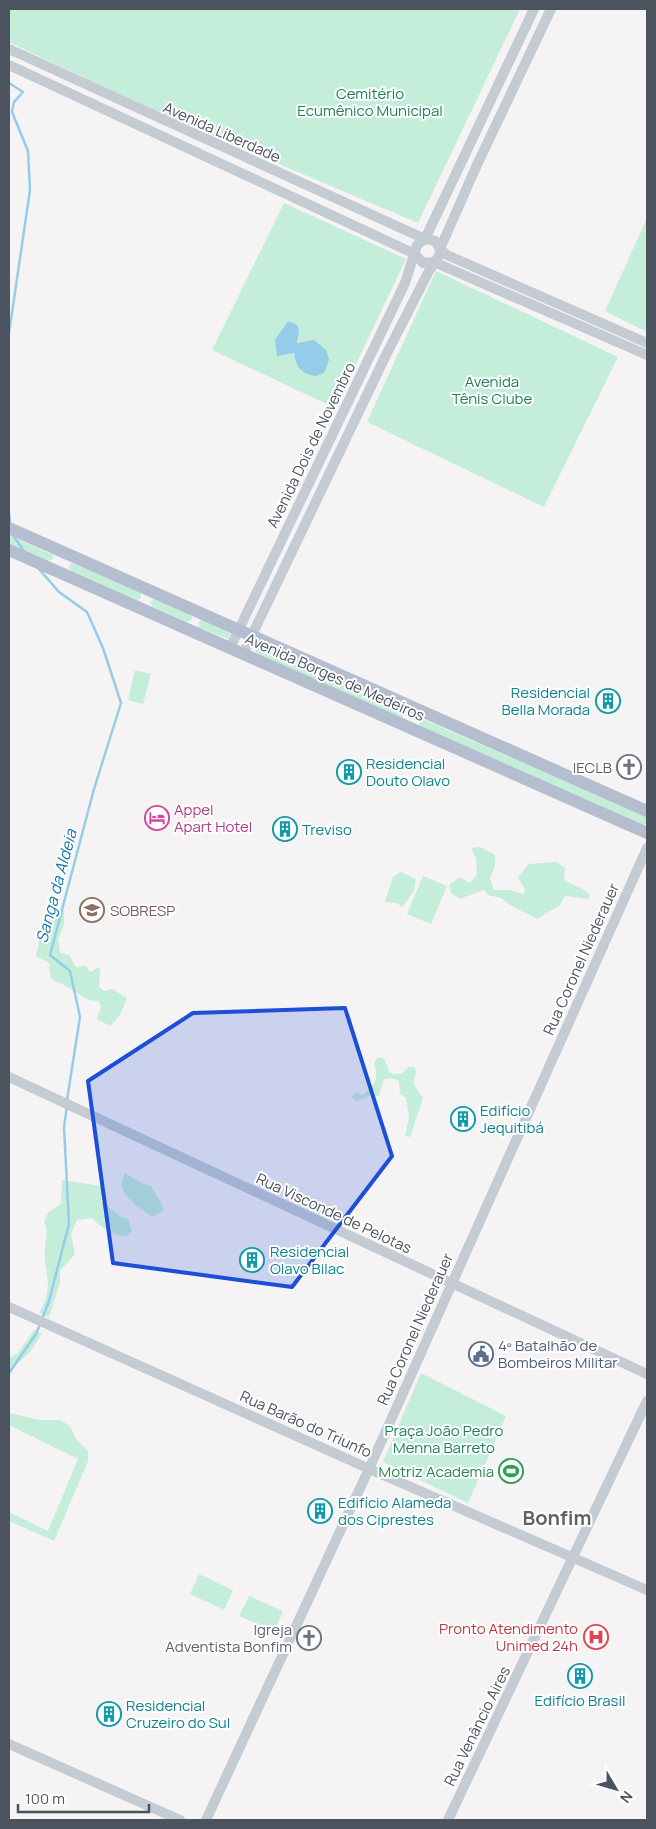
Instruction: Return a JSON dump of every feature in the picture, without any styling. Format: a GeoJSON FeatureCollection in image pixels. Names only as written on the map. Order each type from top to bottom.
{"type":"FeatureCollection","features":[{"type":"Feature","properties":{"kind":"main road","name":"Avenida Borges de Medeiros"},"geometry":{"type":"LineString","coordinates":[[9,528],[647,812]]}},
{"type":"Feature","properties":{"kind":"main road","name":"Avenida Borges de Medeiros"},"geometry":{"type":"LineString","coordinates":[[9,550],[647,833]]}},
{"type":"Feature","properties":{"kind":"street"},"geometry":{"type":"LineString","coordinates":[[534,9],[425,239],[417,245],[416,254],[423,263],[434,262],[647,355]]}},
{"type":"Feature","properties":{"kind":"street"},"geometry":{"type":"LineString","coordinates":[[434,262],[439,256],[440,249],[476,167],[551,9]]}},
{"type":"Feature","properties":{"kind":"street","name":"Avenida Liberdade"},"geometry":{"type":"LineString","coordinates":[[9,49],[425,239]]}},
{"type":"Feature","properties":{"kind":"street","name":"Avenida Liberdade"},"geometry":{"type":"LineString","coordinates":[[9,65],[416,254]]}},
{"type":"Feature","properties":{"kind":"street"},"geometry":{"type":"LineString","coordinates":[[425,239],[434,241],[447,254],[647,343]]}},
{"type":"Feature","properties":{"kind":"street","name":"Avenida Dois de Novembro"},"geometry":{"type":"LineString","coordinates":[[230,648],[405,283],[416,254]]}},
{"type":"Feature","properties":{"kind":"street","name":"Avenida Dois de Novembro"},"geometry":{"type":"LineString","coordinates":[[243,654],[348,432],[434,262]]}},
{"type":"Feature","properties":{"kind":"street"},"geometry":{"type":"LineString","coordinates":[[338,423],[348,432]]}},
{"type":"Feature","properties":{"kind":"street","name":"Rua Coronel Niederauer"},"geometry":{"type":"LineString","coordinates":[[206,1820],[369,1469],[647,848]]}},
{"type":"Feature","properties":{"kind":"street","name":"Rua Visconde de Pelotas"},"geometry":{"type":"LineString","coordinates":[[9,1077],[647,1374]]}},
{"type":"Feature","properties":{"kind":"street","name":"Rua Barão do Triunfo"},"geometry":{"type":"LineString","coordinates":[[9,1308],[369,1469],[647,1590]]}},
{"type":"Feature","properties":{"kind":"street","name":"Rua Venâncio Aires"},"geometry":{"type":"LineString","coordinates":[[448,1820],[647,1401]]}},
{"type":"Feature","properties":{"kind":"street"},"geometry":{"type":"LineString","coordinates":[[9,1744],[180,1820]]}},
{"type":"Feature","properties":{"kind":"highlighted area"},"geometry":{"type":"Polygon","coordinates":[[[345,1008],[392,1156],[292,1287],[113,1263],[88,1081],[193,1013],[345,1008]]]}},
{"type":"Feature","properties":{"kind":"green space","name":"Cemitério Ecumênico Municipal"},"geometry":{"type":"Polygon","coordinates":[[[9,9],[520,9],[418,223],[156,112],[9,42],[9,9]]]}},
{"type":"Feature","properties":{"kind":"green space"},"geometry":{"type":"Polygon","coordinates":[[[284,203],[406,259],[335,408],[212,350],[284,203]]]}},
{"type":"Feature","properties":{"kind":"green space"},"geometry":{"type":"Polygon","coordinates":[[[647,218],[647,332],[605,311],[647,218]]]}},
{"type":"Feature","properties":{"kind":"green space","name":"Avenida Tênis Clube"},"geometry":{"type":"Polygon","coordinates":[[[436,271],[618,357],[544,507],[367,422],[436,271]]]}},
{"type":"Feature","properties":{"kind":"green space"},"geometry":{"type":"Polygon","coordinates":[[[9,535],[53,555],[53,559],[48,561],[9,544],[9,535]]]}},
{"type":"Feature","properties":{"kind":"green space"},"geometry":{"type":"Polygon","coordinates":[[[71,563],[141,591],[141,598],[137,600],[71,571],[69,568],[71,563]]]}},
{"type":"Feature","properties":{"kind":"green space"},"geometry":{"type":"Polygon","coordinates":[[[155,598],[190,614],[193,619],[187,622],[152,606],[150,602],[155,598]]]}},
{"type":"Feature","properties":{"kind":"green space"},"geometry":{"type":"Polygon","coordinates":[[[203,619],[230,633],[229,639],[199,628],[199,622],[203,619]]]}},
{"type":"Feature","properties":{"kind":"green space"},"geometry":{"type":"Polygon","coordinates":[[[258,645],[401,709],[404,713],[402,718],[397,719],[257,653],[255,650],[258,645]]]}},
{"type":"Feature","properties":{"kind":"green space"},"geometry":{"type":"Polygon","coordinates":[[[135,670],[151,674],[143,704],[128,700],[135,670]]]}},
{"type":"Feature","properties":{"kind":"green space"},"geometry":{"type":"Polygon","coordinates":[[[422,719],[647,816],[647,824],[643,825],[423,728],[419,724],[422,719]]]}},
{"type":"Feature","properties":{"kind":"green space"},"geometry":{"type":"Polygon","coordinates":[[[480,847],[494,854],[495,857],[495,867],[490,879],[494,890],[510,890],[524,894],[525,890],[518,877],[529,864],[556,862],[565,868],[564,879],[584,890],[590,896],[588,899],[565,896],[560,905],[537,919],[510,905],[501,898],[488,895],[484,890],[460,899],[451,893],[449,885],[460,877],[470,883],[477,874],[476,858],[471,848],[480,847]]]}},
{"type":"Feature","properties":{"kind":"green space"},"geometry":{"type":"Polygon","coordinates":[[[401,872],[416,879],[414,891],[402,907],[397,903],[385,902],[393,877],[401,872]]]}},
{"type":"Feature","properties":{"kind":"green space"},"geometry":{"type":"Polygon","coordinates":[[[423,876],[447,886],[431,924],[407,914],[423,876]]]}},
{"type":"Feature","properties":{"kind":"green space"},"geometry":{"type":"Polygon","coordinates":[[[51,906],[64,910],[64,925],[58,939],[60,953],[69,955],[76,967],[86,966],[90,972],[100,967],[99,987],[104,991],[112,989],[127,998],[120,1015],[110,1026],[97,1019],[101,1006],[98,1001],[88,1000],[63,984],[54,981],[51,978],[49,963],[36,956],[43,925],[49,918],[45,914],[51,906]]]}},
{"type":"Feature","properties":{"kind":"green space"},"geometry":{"type":"Polygon","coordinates":[[[378,1057],[384,1059],[390,1073],[400,1074],[408,1067],[415,1067],[416,1074],[413,1083],[423,1098],[410,1137],[405,1136],[409,1118],[406,1098],[400,1094],[399,1081],[392,1078],[384,1079],[379,1096],[371,1095],[357,1101],[351,1097],[356,1092],[363,1095],[374,1085],[376,1074],[374,1063],[378,1057]]]}},
{"type":"Feature","properties":{"kind":"green space"},"geometry":{"type":"Polygon","coordinates":[[[125,1173],[141,1183],[151,1186],[163,1207],[163,1211],[152,1217],[129,1199],[122,1187],[125,1173]]]}},
{"type":"Feature","properties":{"kind":"green space"},"geometry":{"type":"Polygon","coordinates":[[[62,1180],[102,1186],[101,1201],[121,1217],[128,1219],[132,1231],[127,1236],[116,1234],[108,1231],[92,1218],[77,1220],[71,1234],[75,1254],[60,1271],[60,1283],[49,1317],[39,1313],[47,1295],[48,1287],[45,1258],[47,1232],[44,1221],[48,1213],[61,1204],[62,1180]]]}},
{"type":"Feature","properties":{"kind":"green space"},"geometry":{"type":"Polygon","coordinates":[[[34,1330],[42,1333],[31,1351],[14,1367],[9,1378],[9,1358],[18,1353],[34,1330]]]}},
{"type":"Feature","properties":{"kind":"green space","name":"Praça João Pedro Menna Barreto"},"geometry":{"type":"Polygon","coordinates":[[[421,1373],[506,1416],[468,1503],[383,1462],[421,1373]]]}},
{"type":"Feature","properties":{"kind":"green space"},"geometry":{"type":"Polygon","coordinates":[[[9,1413],[40,1420],[60,1420],[70,1426],[76,1439],[88,1451],[88,1461],[54,1541],[9,1521],[9,1512],[48,1531],[78,1459],[9,1425],[9,1413]]]}},
{"type":"Feature","properties":{"kind":"green space"},"geometry":{"type":"Polygon","coordinates":[[[199,1574],[233,1590],[224,1610],[190,1594],[199,1574]]]}},
{"type":"Feature","properties":{"kind":"green space"},"geometry":{"type":"Polygon","coordinates":[[[249,1596],[283,1611],[274,1631],[239,1616],[249,1596]]]}},
{"type":"Feature","properties":{"kind":"water"},"geometry":{"type":"Polygon","coordinates":[[[288,321],[297,325],[299,330],[297,343],[314,340],[326,350],[329,360],[324,373],[316,376],[303,372],[296,362],[294,353],[277,356],[275,340],[288,321]]]}},
{"type":"Feature","properties":{"kind":"waterway","name":"Sanga da Aldeia"},"geometry":{"type":"LineString","coordinates":[[9,83],[23,92],[14,102],[12,112],[28,151],[30,190],[9,333]]}},
{"type":"Feature","properties":{"kind":"waterway","name":"Sanga da Aldeia"},"geometry":{"type":"LineString","coordinates":[[9,513],[10,523]]}},
{"type":"Feature","properties":{"kind":"waterway","name":"Sanga da Aldeia"},"geometry":{"type":"LineString","coordinates":[[12,534],[24,551]]}},
{"type":"Feature","properties":{"kind":"waterway","name":"Sanga da Aldeia"},"geometry":{"type":"LineString","coordinates":[[39,569],[59,592],[87,612],[103,648],[121,703],[94,789],[50,955],[70,971],[80,1017],[67,1100]]}},
{"type":"Feature","properties":{"kind":"waterway","name":"Sanga da Aldeia"},"geometry":{"type":"LineString","coordinates":[[42,1319],[49,1301],[69,1224],[64,1127],[67,1106]]}},
{"type":"Feature","properties":{"kind":"waterway","name":"Sanga da Aldeia"},"geometry":{"type":"LineString","coordinates":[[9,1373],[36,1334],[40,1324]]}},
{"type":"Feature","properties":{"kind":"place","name":"Residencial Bella Morada"},"geometry":{"type":"Point","coordinates":[608,701]}},
{"type":"Feature","properties":{"kind":"place","name":"IECLB"},"geometry":{"type":"Point","coordinates":[629,767]}},
{"type":"Feature","properties":{"kind":"place","name":"Residencial Douto Olavo"},"geometry":{"type":"Point","coordinates":[349,772]}},
{"type":"Feature","properties":{"kind":"place","name":"Appel Apart Hotel"},"geometry":{"type":"Point","coordinates":[157,818]}},
{"type":"Feature","properties":{"kind":"place","name":"Treviso"},"geometry":{"type":"Point","coordinates":[285,829]}},
{"type":"Feature","properties":{"kind":"place","name":"SOBRESP"},"geometry":{"type":"Point","coordinates":[92,910]}},
{"type":"Feature","properties":{"kind":"place","name":"Edifício Jequitibá"},"geometry":{"type":"Point","coordinates":[463,1119]}},
{"type":"Feature","properties":{"kind":"place","name":"Residencial Olavo Bilac"},"geometry":{"type":"Point","coordinates":[252,1260]}},
{"type":"Feature","properties":{"kind":"place","name":"4º Batalhão de Bombeiros Militar"},"geometry":{"type":"Point","coordinates":[481,1354]}},
{"type":"Feature","properties":{"kind":"place","name":"Motriz Academia"},"geometry":{"type":"Point","coordinates":[511,1471]}},
{"type":"Feature","properties":{"kind":"place","name":"Edifício Alameda dos Ciprestes"},"geometry":{"type":"Point","coordinates":[320,1511]}},
{"type":"Feature","properties":{"kind":"place","name":"Pronto Atendimento Unimed 24h"},"geometry":{"type":"Point","coordinates":[596,1637]}},
{"type":"Feature","properties":{"kind":"place","name":"Igreja Adventista Bonfim"},"geometry":{"type":"Point","coordinates":[309,1638]}},
{"type":"Feature","properties":{"kind":"place","name":"Edifício Brasil"},"geometry":{"type":"Point","coordinates":[580,1676]}},
{"type":"Feature","properties":{"kind":"place","name":"Residencial Cruzeiro do Sul"},"geometry":{"type":"Point","coordinates":[109,1714]}},
{"type":"Feature","properties":{"kind":"district","name":"Bonfim"},"geometry":{"type":"Point","coordinates":[557,1517]}}]}
